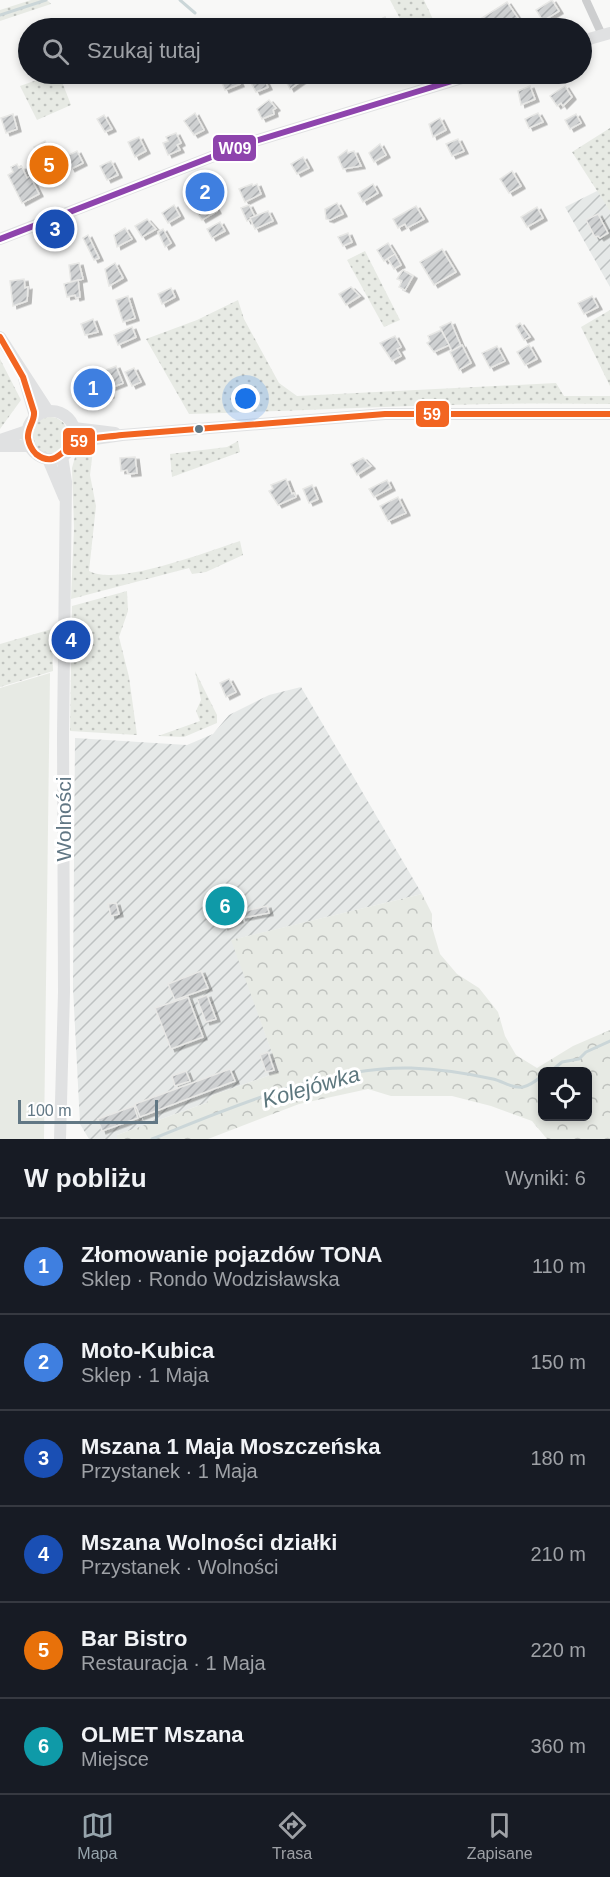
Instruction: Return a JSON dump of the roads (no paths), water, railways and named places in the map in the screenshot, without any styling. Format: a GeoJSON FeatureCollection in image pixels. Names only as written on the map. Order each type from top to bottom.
{"type":"FeatureCollection","features":[{"type":"Feature","properties":{"kind":"main road"},"geometry":{"type":"LineString","coordinates":[[0,239],[245,144],[442,84]]}},
{"type":"Feature","properties":{"kind":"main road"},"geometry":{"type":"LineString","coordinates":[[0,337],[23,376],[35,416]]}},
{"type":"Feature","properties":{"kind":"main road"},"geometry":{"type":"LineString","coordinates":[[23,376],[35,388],[48,411]]}},
{"type":"Feature","properties":{"kind":"main road"},"geometry":{"type":"LineString","coordinates":[[48,411],[63,414],[74,428],[74,442],[62,456],[48,459],[38,456],[29,446],[27,431],[35,416],[48,411]]}},
{"type":"Feature","properties":{"kind":"main road"},"geometry":{"type":"LineString","coordinates":[[74,442],[122,435],[385,414],[610,414]]}},
{"type":"Feature","properties":{"kind":"main road"},"geometry":{"type":"LineString","coordinates":[[74,428],[122,435]]}},
{"type":"Feature","properties":{"kind":"main road"},"geometry":{"type":"LineString","coordinates":[[0,440],[27,431]]}},
{"type":"Feature","properties":{"kind":"main road"},"geometry":{"type":"LineString","coordinates":[[0,446],[29,446]]}},
{"type":"Feature","properties":{"kind":"main road","name":"Wolności"},"geometry":{"type":"LineString","coordinates":[[60,1139],[64,992],[64,498],[66,482],[62,456]]}},
{"type":"Feature","properties":{"kind":"main road","name":"Wolności"},"geometry":{"type":"LineString","coordinates":[[48,459],[64,498]]}},
{"type":"Feature","properties":{"kind":"street"},"geometry":{"type":"LineString","coordinates":[[586,0],[606,34]]}},
{"type":"Feature","properties":{"kind":"waterway"},"geometry":{"type":"LineString","coordinates":[[0,15],[46,0]]}},
{"type":"Feature","properties":{"kind":"waterway"},"geometry":{"type":"LineString","coordinates":[[180,0],[195,13]]}},
{"type":"Feature","properties":{"kind":"waterway","name":"Kolejówka"},"geometry":{"type":"LineString","coordinates":[[556,1067],[562,1062],[579,1059],[586,1052],[610,1041]]}},
{"type":"Feature","properties":{"kind":"waterway","name":"Kolejówka"},"geometry":{"type":"LineString","coordinates":[[152,1139],[278,1091],[345,1074],[378,1069],[431,1069],[483,1077],[519,1087],[538,1079]]}},
{"type":"Feature","properties":{"kind":"place","name":"Bar Bistro"},"geometry":{"type":"Point","coordinates":[49,165]}},
{"type":"Feature","properties":{"kind":"place","name":"Moto-Kubica"},"geometry":{"type":"Point","coordinates":[205,192]}},
{"type":"Feature","properties":{"kind":"place","name":"Mszana 1 Maja Moszczeńska"},"geometry":{"type":"Point","coordinates":[55,229]}},
{"type":"Feature","properties":{"kind":"place","name":"Złomowanie pojazdów TONA"},"geometry":{"type":"Point","coordinates":[93,388]}},
{"type":"Feature","properties":{"kind":"place","name":"Mszana Wolności działki"},"geometry":{"type":"Point","coordinates":[71,640]}},
{"type":"Feature","properties":{"kind":"place","name":"OLMET Mszana"},"geometry":{"type":"Point","coordinates":[225,906]}}]}
